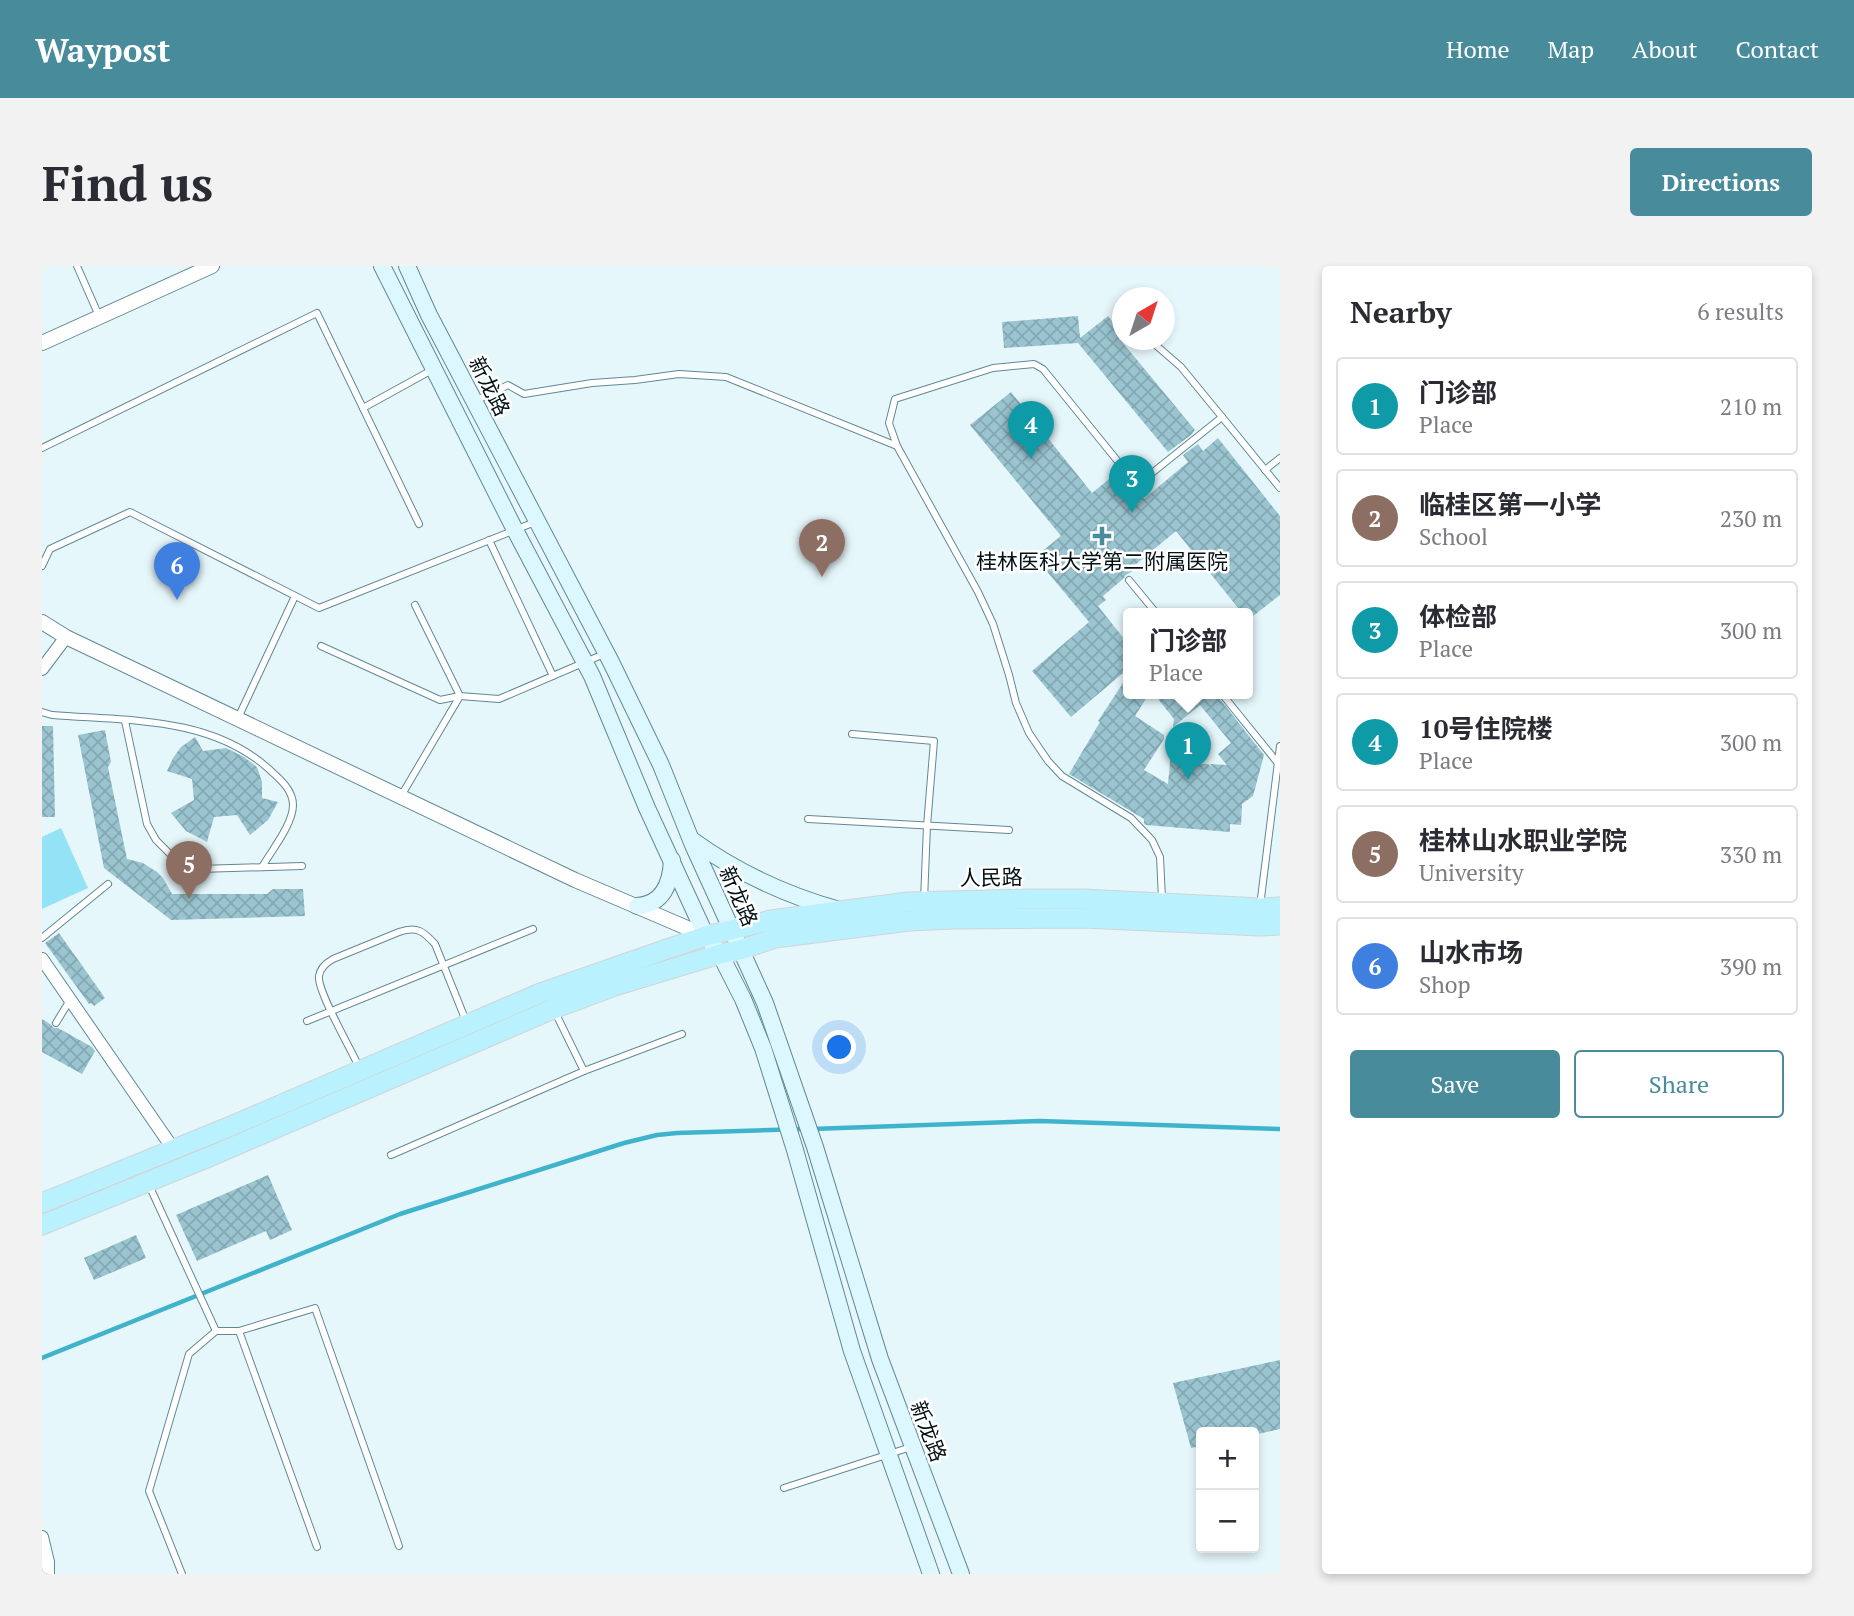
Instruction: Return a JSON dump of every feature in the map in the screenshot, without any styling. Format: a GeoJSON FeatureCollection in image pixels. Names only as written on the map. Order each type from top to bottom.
{"type":"FeatureCollection","features":[{"type":"Feature","properties":{"kind":"main road","name":"新龙路"},"geometry":{"type":"LineString","coordinates":[[382,266],[592,676],[706,936],[720,954],[743,999],[763,1048],[795,1150],[852,1351],[931,1574]]}},
{"type":"Feature","properties":{"kind":"main road","name":"新龙路"},"geometry":{"type":"LineString","coordinates":[[407,266],[429,315],[606,653],[661,765],[691,839],[765,1003],[815,1147],[880,1359],[961,1574]]}},
{"type":"Feature","properties":{"kind":"main road"},"geometry":{"type":"LineString","coordinates":[[691,839],[763,882],[841,911]]}},
{"type":"Feature","properties":{"kind":"main road"},"geometry":{"type":"LineString","coordinates":[[636,906],[647,906],[662,896],[671,876],[672,860]]}},
{"type":"Feature","properties":{"kind":"main road","name":"人民路"},"geometry":{"type":"LineString","coordinates":[[42,1203],[174,1150],[538,994],[706,936],[771,920],[908,902],[923,911],[1056,918],[1162,911],[1260,917],[1280,925]]}},
{"type":"Feature","properties":{"kind":"main road","name":"人民路"},"geometry":{"type":"LineString","coordinates":[[1260,917],[1280,907]]}},
{"type":"Feature","properties":{"kind":"main road","name":"人民路"},"geometry":{"type":"LineString","coordinates":[[42,1225],[554,1009],[615,986],[775,938],[909,921],[923,911]]}},
{"type":"Feature","properties":{"kind":"street"},"geometry":{"type":"LineString","coordinates":[[42,344],[212,266]]}},
{"type":"Feature","properties":{"kind":"street"},"geometry":{"type":"LineString","coordinates":[[42,622],[66,637],[575,880],[706,936]]}},
{"type":"Feature","properties":{"kind":"street"},"geometry":{"type":"LineString","coordinates":[[42,669],[66,637]]}},
{"type":"Feature","properties":{"kind":"street"},"geometry":{"type":"LineString","coordinates":[[42,959],[174,1150]]}},
{"type":"Feature","properties":{"kind":"street"},"geometry":{"type":"LineString","coordinates":[[42,1537],[48,1574]]}},
{"type":"Feature","properties":{"kind":"lane"},"geometry":{"type":"LineString","coordinates":[[77,266],[99,317]]}},
{"type":"Feature","properties":{"kind":"lane"},"geometry":{"type":"LineString","coordinates":[[42,449],[317,313],[419,524]]}},
{"type":"Feature","properties":{"kind":"lane"},"geometry":{"type":"LineString","coordinates":[[1161,350],[1181,367],[1280,488]]}},
{"type":"Feature","properties":{"kind":"lane"},"geometry":{"type":"LineString","coordinates":[[1162,911],[1160,856],[1152,840],[1131,818],[1062,776],[1028,733],[1016,703],[993,624],[966,569],[897,446],[889,423],[895,399],[993,368],[1034,364],[1043,369],[1137,485],[1222,417]]}},
{"type":"Feature","properties":{"kind":"lane"},"geometry":{"type":"LineString","coordinates":[[363,408],[434,370]]}},
{"type":"Feature","properties":{"kind":"lane"},"geometry":{"type":"LineString","coordinates":[[474,402],[508,385],[524,394],[679,373],[717,376],[726,377],[897,446]]}},
{"type":"Feature","properties":{"kind":"lane"},"geometry":{"type":"LineString","coordinates":[[1265,470],[1280,458]]}},
{"type":"Feature","properties":{"kind":"lane"},"geometry":{"type":"LineString","coordinates":[[42,566],[50,550],[130,512],[319,608],[537,521]]}},
{"type":"Feature","properties":{"kind":"lane"},"geometry":{"type":"LineString","coordinates":[[488,540],[553,676]]}},
{"type":"Feature","properties":{"kind":"lane"},"geometry":{"type":"LineString","coordinates":[[1129,580],[1152,608]]}},
{"type":"Feature","properties":{"kind":"lane"},"geometry":{"type":"LineString","coordinates":[[238,718],[295,596]]}},
{"type":"Feature","properties":{"kind":"lane"},"geometry":{"type":"LineString","coordinates":[[415,605],[460,696]]}},
{"type":"Feature","properties":{"kind":"lane"},"geometry":{"type":"LineString","coordinates":[[321,646],[440,700],[460,696],[499,699],[606,653]]}},
{"type":"Feature","properties":{"kind":"lane"},"geometry":{"type":"LineString","coordinates":[[401,796],[460,696]]}},
{"type":"Feature","properties":{"kind":"lane"},"geometry":{"type":"LineString","coordinates":[[1226,699],[1277,762]]}},
{"type":"Feature","properties":{"kind":"lane"},"geometry":{"type":"LineString","coordinates":[[42,712],[175,725],[225,740],[254,756],[281,779],[293,801],[292,815],[262,867]]}},
{"type":"Feature","properties":{"kind":"lane"},"geometry":{"type":"LineString","coordinates":[[125,721],[147,824],[156,840],[171,855],[199,869],[302,866]]}},
{"type":"Feature","properties":{"kind":"lane"},"geometry":{"type":"LineString","coordinates":[[852,734],[934,741],[923,911]]}},
{"type":"Feature","properties":{"kind":"lane"},"geometry":{"type":"LineString","coordinates":[[1260,917],[1280,746]]}},
{"type":"Feature","properties":{"kind":"lane"},"geometry":{"type":"LineString","coordinates":[[808,819],[1009,830]]}},
{"type":"Feature","properties":{"kind":"lane"},"geometry":{"type":"LineString","coordinates":[[42,938],[108,884]]}},
{"type":"Feature","properties":{"kind":"lane"},"geometry":{"type":"LineString","coordinates":[[361,1070],[321,992],[319,975],[325,964],[399,932],[414,928],[428,936],[435,944],[467,1025]]}},
{"type":"Feature","properties":{"kind":"lane"},"geometry":{"type":"LineString","coordinates":[[307,1021],[533,929]]}},
{"type":"Feature","properties":{"kind":"lane"},"geometry":{"type":"LineString","coordinates":[[56,1023],[70,1000]]}},
{"type":"Feature","properties":{"kind":"lane"},"geometry":{"type":"LineString","coordinates":[[554,1009],[584,1071]]}},
{"type":"Feature","properties":{"kind":"lane"},"geometry":{"type":"LineString","coordinates":[[391,1155],[584,1071],[682,1034]]}},
{"type":"Feature","properties":{"kind":"lane"},"geometry":{"type":"LineString","coordinates":[[147,1182],[216,1331]]}},
{"type":"Feature","properties":{"kind":"lane"},"geometry":{"type":"LineString","coordinates":[[182,1574],[149,1491],[189,1354],[216,1331],[239,1331],[315,1308],[399,1546]]}},
{"type":"Feature","properties":{"kind":"lane"},"geometry":{"type":"LineString","coordinates":[[239,1331],[317,1547]]}},
{"type":"Feature","properties":{"kind":"lane"},"geometry":{"type":"LineString","coordinates":[[784,1488],[912,1446]]}},
{"type":"Feature","properties":{"kind":"shaded area"},"geometry":{"type":"Polygon","coordinates":[[[61,828],[88,888],[42,909],[42,837],[61,828]]]}},
{"type":"Feature","properties":{"kind":"building"},"geometry":{"type":"Polygon","coordinates":[[[1078,316],[1080,338],[1108,316],[1112,321],[1112,350],[1129,350],[1195,430],[1168,452],[1078,343],[1004,348],[1002,322],[1078,316]]]}},
{"type":"Feature","properties":{"kind":"building"},"geometry":{"type":"Polygon","coordinates":[[[1011,392],[1092,493],[1119,471],[1144,499],[1188,462],[1183,455],[1198,444],[1203,451],[1218,438],[1280,516],[1280,595],[1253,616],[1253,608],[1238,608],[1176,531],[1135,565],[1138,568],[1103,596],[1106,600],[1098,606],[1123,637],[1123,673],[1071,717],[1032,671],[1089,622],[1035,557],[1061,536],[970,425],[1011,392]]]}},
{"type":"Feature","properties":{"kind":"building"},"geometry":{"type":"Polygon","coordinates":[[[1123,683],[1123,699],[1146,699],[1135,716],[1164,735],[1164,739],[1144,770],[1168,784],[1171,752],[1188,753],[1189,763],[1208,764],[1212,767],[1210,764],[1227,765],[1218,754],[1231,743],[1200,705],[1173,727],[1174,719],[1158,699],[1220,699],[1264,755],[1253,796],[1242,804],[1241,825],[1230,824],[1230,832],[1146,825],[1144,819],[1069,774],[1100,722],[1098,721],[1123,683]]]}},
{"type":"Feature","properties":{"kind":"building"},"geometry":{"type":"Polygon","coordinates":[[[42,726],[53,726],[55,817],[42,817],[42,726]]]}},
{"type":"Feature","properties":{"kind":"building"},"geometry":{"type":"Polygon","coordinates":[[[105,730],[111,762],[108,767],[127,859],[143,863],[157,872],[172,894],[267,894],[273,889],[303,889],[305,916],[171,920],[104,868],[78,735],[105,730]]]}},
{"type":"Feature","properties":{"kind":"building"},"geometry":{"type":"Polygon","coordinates":[[[195,737],[203,751],[226,748],[257,767],[262,782],[262,798],[278,802],[268,820],[250,835],[237,815],[214,817],[207,842],[186,831],[171,813],[194,800],[192,779],[167,771],[181,747],[195,737]]]}},
{"type":"Feature","properties":{"kind":"building"},"geometry":{"type":"Polygon","coordinates":[[[59,933],[105,998],[94,1006],[89,1004],[45,943],[59,933]]]}},
{"type":"Feature","properties":{"kind":"building"},"geometry":{"type":"Polygon","coordinates":[[[42,1019],[95,1051],[82,1074],[42,1052],[42,1019]]]}},
{"type":"Feature","properties":{"kind":"building"},"geometry":{"type":"Polygon","coordinates":[[[268,1175],[292,1230],[270,1240],[266,1231],[197,1261],[176,1215],[268,1175]]]}},
{"type":"Feature","properties":{"kind":"building"},"geometry":{"type":"Polygon","coordinates":[[[136,1235],[146,1258],[94,1280],[84,1258],[136,1235]]]}},
{"type":"Feature","properties":{"kind":"building"},"geometry":{"type":"Polygon","coordinates":[[[1280,1360],[1280,1429],[1259,1434],[1259,1427],[1196,1427],[1196,1447],[1191,1448],[1173,1383],[1280,1360]]]}},
{"type":"Feature","properties":{"kind":"waterway"},"geometry":{"type":"LineString","coordinates":[[812,1129],[1040,1121],[1280,1129]]}},
{"type":"Feature","properties":{"kind":"waterway"},"geometry":{"type":"LineString","coordinates":[[42,1358],[400,1214],[624,1143],[677,1133],[803,1129]]}},
{"type":"Feature","properties":{"kind":"place","name":"10号住院楼"},"geometry":{"type":"Point","coordinates":[1031,459]}},
{"type":"Feature","properties":{"kind":"place","name":"体检部"},"geometry":{"type":"Point","coordinates":[1132,513]}},
{"type":"Feature","properties":{"kind":"place","name":"桂林医科大学第二附属医院"},"geometry":{"type":"Point","coordinates":[1102,536]}},
{"type":"Feature","properties":{"kind":"place","name":"临桂区第一小学"},"geometry":{"type":"Point","coordinates":[822,577]}},
{"type":"Feature","properties":{"kind":"place","name":"山水市场"},"geometry":{"type":"Point","coordinates":[177,600]}},
{"type":"Feature","properties":{"kind":"place","name":"门诊部"},"geometry":{"type":"Point","coordinates":[1188,780]}},
{"type":"Feature","properties":{"kind":"place","name":"桂林山水职业学院"},"geometry":{"type":"Point","coordinates":[189,899]}}]}
